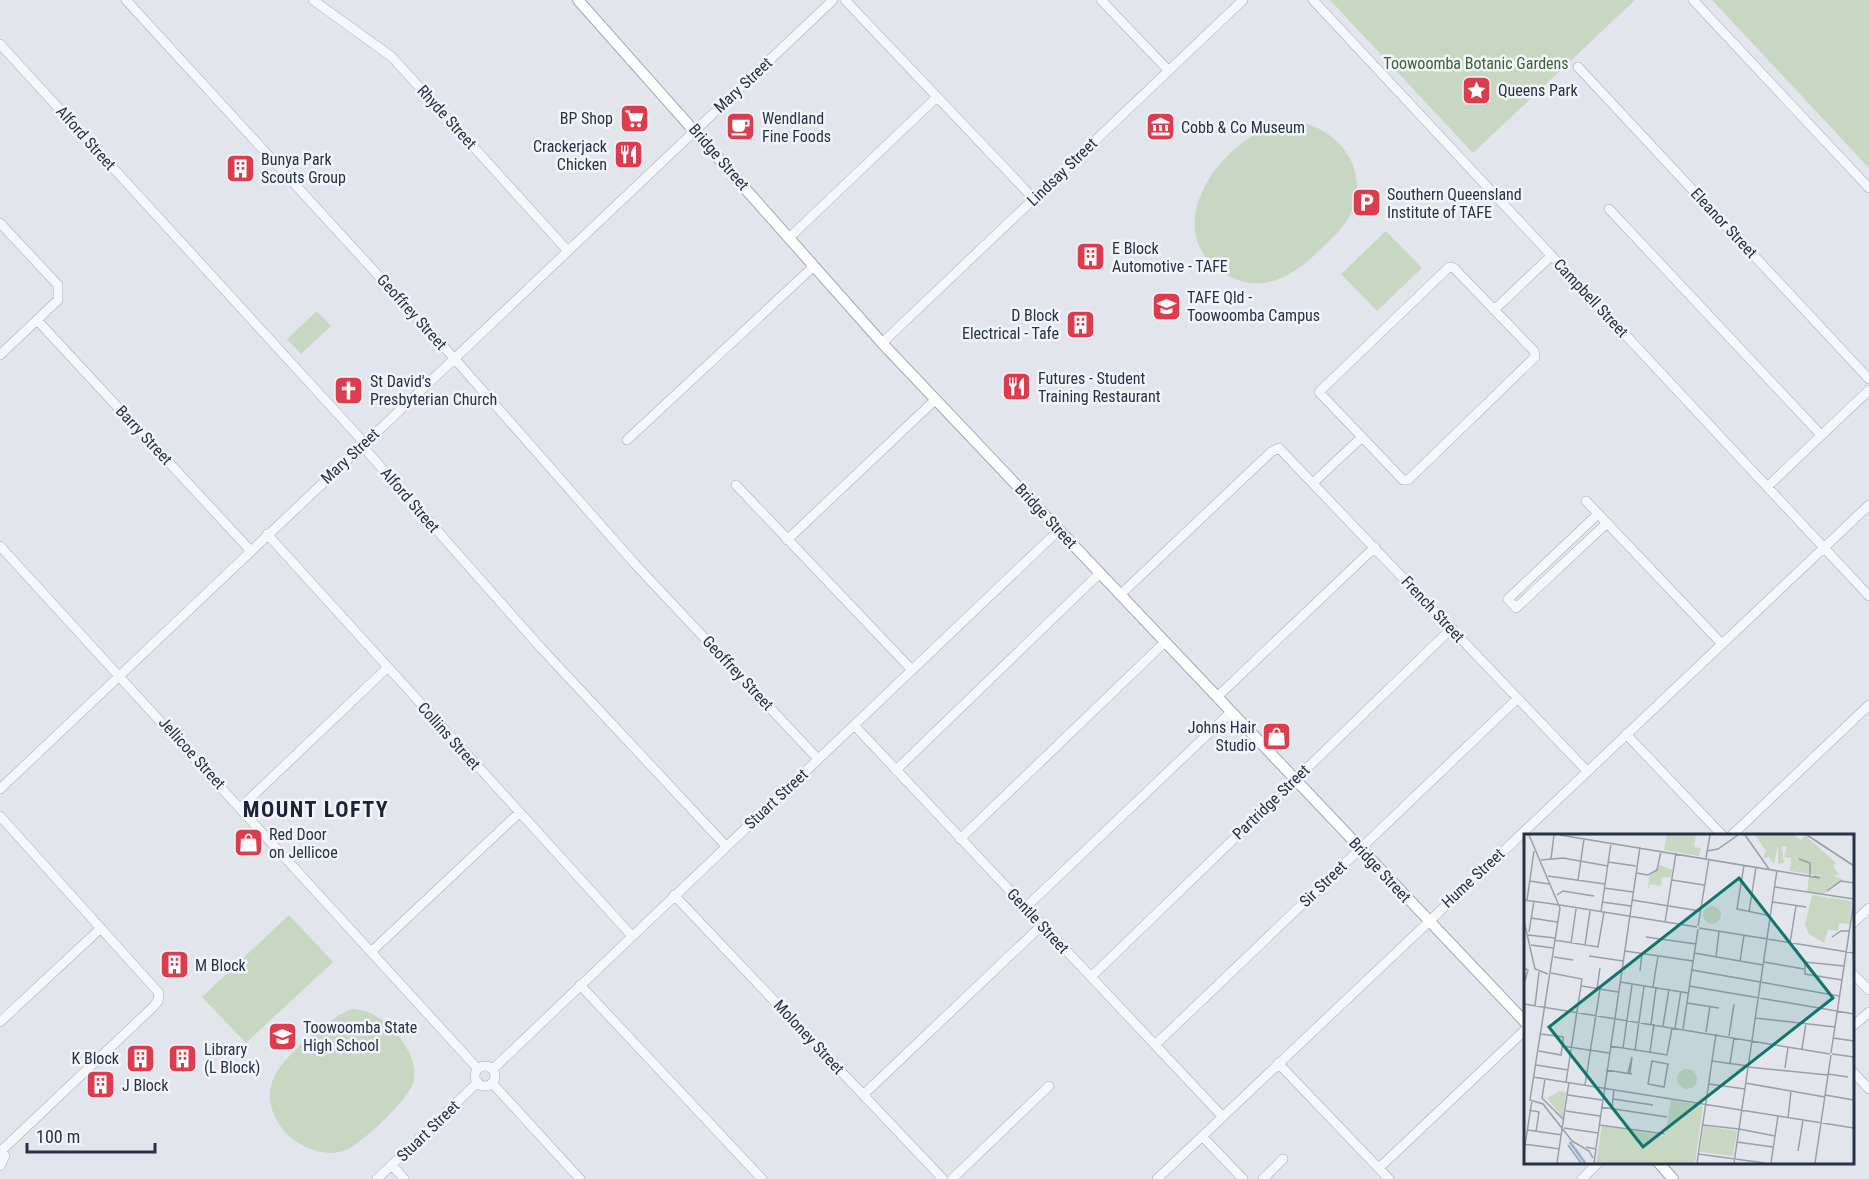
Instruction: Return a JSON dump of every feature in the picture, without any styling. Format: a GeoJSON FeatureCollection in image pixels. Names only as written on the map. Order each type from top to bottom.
{"type":"FeatureCollection","features":[{"type":"Feature","properties":{"kind":"main road","name":"Bridge Street"},"geometry":{"type":"LineString","coordinates":[[578,0],[696,130],[882,343],[1524,1021]]}},
{"type":"Feature","properties":{"kind":"main road"},"geometry":{"type":"LineString","coordinates":[[1660,1164],[1673,1179]]}},
{"type":"Feature","properties":{"kind":"street","name":"Geoffrey Street"},"geometry":{"type":"LineString","coordinates":[[126,0],[453,357],[635,564],[818,759]]}},
{"type":"Feature","properties":{"kind":"street","name":"Rhyde Street"},"geometry":{"type":"LineString","coordinates":[[313,0],[392,57],[567,250]]}},
{"type":"Feature","properties":{"kind":"street","name":"Mary Street"},"geometry":{"type":"LineString","coordinates":[[0,789],[453,357],[833,0]]}},
{"type":"Feature","properties":{"kind":"street"},"geometry":{"type":"LineString","coordinates":[[845,0],[1034,199]]}},
{"type":"Feature","properties":{"kind":"street"},"geometry":{"type":"LineString","coordinates":[[1101,0],[1168,70]]}},
{"type":"Feature","properties":{"kind":"street","name":"Lindsay Street"},"geometry":{"type":"LineString","coordinates":[[882,343],[1243,0]]}},
{"type":"Feature","properties":{"kind":"street","name":"Campbell Street"},"geometry":{"type":"LineString","coordinates":[[1313,0],[1869,596]]}},
{"type":"Feature","properties":{"kind":"street"},"geometry":{"type":"LineString","coordinates":[[1693,0],[1869,188]]}},
{"type":"Feature","properties":{"kind":"street","name":"Alford Street"},"geometry":{"type":"LineString","coordinates":[[0,44],[359,437],[541,648],[726,846]]}},
{"type":"Feature","properties":{"kind":"street","name":"Eleanor Street"},"geometry":{"type":"LineString","coordinates":[[1578,67],[1869,379]]}},
{"type":"Feature","properties":{"kind":"street"},"geometry":{"type":"LineString","coordinates":[[789,238],[937,97]]}},
{"type":"Feature","properties":{"kind":"street"},"geometry":{"type":"LineString","coordinates":[[1609,210],[1821,435]]}},
{"type":"Feature","properties":{"kind":"street"},"geometry":{"type":"LineString","coordinates":[[0,223],[58,285],[58,300],[0,355]]}},
{"type":"Feature","properties":{"kind":"street"},"geometry":{"type":"LineString","coordinates":[[1494,310],[1551,256]]}},
{"type":"Feature","properties":{"kind":"street"},"geometry":{"type":"LineString","coordinates":[[627,440],[814,266]]}},
{"type":"Feature","properties":{"kind":"street"},"geometry":{"type":"LineString","coordinates":[[1447,267],[1454,267],[1534,351],[1535,357],[1408,480],[1401,480],[1361,438],[1320,395],[1320,390],[1447,267]]}},
{"type":"Feature","properties":{"kind":"street","name":"Barry Street"},"geometry":{"type":"LineString","coordinates":[[37,320],[250,550]]}},
{"type":"Feature","properties":{"kind":"street"},"geometry":{"type":"LineString","coordinates":[[1767,487],[1869,390]]}},
{"type":"Feature","properties":{"kind":"street"},"geometry":{"type":"LineString","coordinates":[[787,540],[935,400]]}},
{"type":"Feature","properties":{"kind":"street"},"geometry":{"type":"LineString","coordinates":[[1314,482],[1361,438]]}},
{"type":"Feature","properties":{"kind":"street","name":"French Street"},"geometry":{"type":"LineString","coordinates":[[1120,595],[1271,452],[1279,448],[1314,482],[1587,771]]}},
{"type":"Feature","properties":{"kind":"street"},"geometry":{"type":"LineString","coordinates":[[736,485],[912,670]]}},
{"type":"Feature","properties":{"kind":"street"},"geometry":{"type":"LineString","coordinates":[[1586,501],[1722,644]]}},
{"type":"Feature","properties":{"kind":"street","name":"Hume Street"},"geometry":{"type":"LineString","coordinates":[[1157,1179],[1869,505]]}},
{"type":"Feature","properties":{"kind":"street"},"geometry":{"type":"LineString","coordinates":[[1598,513],[1508,599],[1516,608],[1607,523]]}},
{"type":"Feature","properties":{"kind":"street","name":"Stuart Street"},"geometry":{"type":"LineString","coordinates":[[493,1069],[1059,530]]}},
{"type":"Feature","properties":{"kind":"street","name":"Collins Street"},"geometry":{"type":"LineString","coordinates":[[267,534],[632,936]]}},
{"type":"Feature","properties":{"kind":"street","name":"Jellicoe Street"},"geometry":{"type":"LineString","coordinates":[[0,546],[120,674],[478,1069]]}},
{"type":"Feature","properties":{"kind":"street"},"geometry":{"type":"LineString","coordinates":[[1217,697],[1375,547]]}},
{"type":"Feature","properties":{"kind":"street"},"geometry":{"type":"LineString","coordinates":[[896,770],[1100,573]]}},
{"type":"Feature","properties":{"kind":"street","name":"Partridge Street"},"geometry":{"type":"LineString","coordinates":[[1091,978],[1452,628]]}},
{"type":"Feature","properties":{"kind":"street"},"geometry":{"type":"LineString","coordinates":[[960,839],[1165,642]]}},
{"type":"Feature","properties":{"kind":"street"},"geometry":{"type":"LineString","coordinates":[[241,807],[387,668]]}},
{"type":"Feature","properties":{"kind":"street","name":"Sir Street"},"geometry":{"type":"LineString","coordinates":[[1155,1045],[1518,698]]}},
{"type":"Feature","properties":{"kind":"street"},"geometry":{"type":"LineString","coordinates":[[1733,834],[1869,705]]}},
{"type":"Feature","properties":{"kind":"street"},"geometry":{"type":"LineString","coordinates":[[1025,908],[1231,711]]}},
{"type":"Feature","properties":{"kind":"street","name":"Gentle Street"},"geometry":{"type":"LineString","coordinates":[[854,725],[1222,1116]]}},
{"type":"Feature","properties":{"kind":"street"},"geometry":{"type":"LineString","coordinates":[[1626,734],[1721,834]]}},
{"type":"Feature","properties":{"kind":"street"},"geometry":{"type":"LineString","coordinates":[[372,951],[519,813]]}},
{"type":"Feature","properties":{"kind":"street"},"geometry":{"type":"LineString","coordinates":[[0,816],[159,993],[158,1001],[1,1151],[5,1156],[0,1166]]}},
{"type":"Feature","properties":{"kind":"street","name":"Moloney Street"},"geometry":{"type":"LineString","coordinates":[[674,896],[943,1179]]}},
{"type":"Feature","properties":{"kind":"street"},"geometry":{"type":"LineString","coordinates":[[1854,922],[1869,908]]}},
{"type":"Feature","properties":{"kind":"street"},"geometry":{"type":"LineString","coordinates":[[863,1095],[1042,925]]}},
{"type":"Feature","properties":{"kind":"street"},"geometry":{"type":"LineString","coordinates":[[0,1022],[100,928]]}},
{"type":"Feature","properties":{"kind":"street"},"geometry":{"type":"LineString","coordinates":[[1854,975],[1869,990]]}},
{"type":"Feature","properties":{"kind":"street"},"geometry":{"type":"LineString","coordinates":[[580,985],[762,1179]]}},
{"type":"Feature","properties":{"kind":"street"},"geometry":{"type":"LineString","coordinates":[[1854,1025],[1869,1012]]}},
{"type":"Feature","properties":{"kind":"street"},"geometry":{"type":"LineString","coordinates":[[1379,1168],[1524,1031]]}},
{"type":"Feature","properties":{"kind":"street"},"geometry":{"type":"LineString","coordinates":[[1278,1062],[1389,1179]]}},
{"type":"Feature","properties":{"kind":"street"},"geometry":{"type":"LineString","coordinates":[[484,1066],[493,1069],[495,1074],[492,1083],[486,1085],[478,1082],[476,1077],[478,1069],[484,1066]]}},
{"type":"Feature","properties":{"kind":"street"},"geometry":{"type":"LineString","coordinates":[[1854,1073],[1869,1089]]}},
{"type":"Feature","properties":{"kind":"street","name":"Stuart Street"},"geometry":{"type":"LineString","coordinates":[[377,1179],[478,1082]]}},
{"type":"Feature","properties":{"kind":"street"},"geometry":{"type":"LineString","coordinates":[[492,1083],[580,1179]]}},
{"type":"Feature","properties":{"kind":"street"},"geometry":{"type":"LineString","coordinates":[[952,1179],[1049,1086]]}},
{"type":"Feature","properties":{"kind":"street"},"geometry":{"type":"LineString","coordinates":[[1202,1136],[1243,1179]]}},
{"type":"Feature","properties":{"kind":"street"},"geometry":{"type":"LineString","coordinates":[[1263,1179],[1283,1159]]}},
{"type":"Feature","properties":{"kind":"street"},"geometry":{"type":"LineString","coordinates":[[1582,1179],[1597,1164]]}},
{"type":"Feature","properties":{"kind":"street"},"geometry":{"type":"LineString","coordinates":[[392,1166],[404,1179]]}},
{"type":"Feature","properties":{"kind":"green space","name":"Toowoomba Botanic Gardens"},"geometry":{"type":"Polygon","coordinates":[[[1330,0],[1635,0],[1473,153],[1330,0]]]}},
{"type":"Feature","properties":{"kind":"green space"},"geometry":{"type":"Polygon","coordinates":[[[1712,0],[1869,0],[1869,168],[1712,0]]]}},
{"type":"Feature","properties":{"kind":"green space"},"geometry":{"type":"Polygon","coordinates":[[[1294,121],[1324,132],[1337,141],[1346,153],[1357,181],[1356,197],[1351,213],[1334,236],[1291,274],[1267,283],[1241,281],[1227,275],[1205,256],[1195,233],[1197,208],[1207,183],[1224,160],[1245,140],[1270,127],[1294,121]]]}},
{"type":"Feature","properties":{"kind":"green space"},"geometry":{"type":"Polygon","coordinates":[[[1386,231],[1422,268],[1377,311],[1341,274],[1386,231]]]}},
{"type":"Feature","properties":{"kind":"green space"},"geometry":{"type":"Polygon","coordinates":[[[317,311],[331,326],[301,354],[287,339],[317,311]]]}},
{"type":"Feature","properties":{"kind":"green space"},"geometry":{"type":"Polygon","coordinates":[[[289,915],[333,962],[246,1043],[202,997],[289,915]]]}},
{"type":"Feature","properties":{"kind":"green space"},"geometry":{"type":"Polygon","coordinates":[[[352,1009],[375,1015],[398,1036],[412,1060],[414,1080],[396,1108],[363,1139],[341,1152],[318,1151],[293,1139],[278,1123],[271,1104],[272,1083],[276,1073],[299,1046],[333,1019],[352,1009]]]}},
{"type":"Feature","properties":{"kind":"place","name":"Queens Park"},"geometry":{"type":"Point","coordinates":[1477,90]}},
{"type":"Feature","properties":{"kind":"place","name":"BP Shop"},"geometry":{"type":"Point","coordinates":[634,118]}},
{"type":"Feature","properties":{"kind":"place","name":"Wendland Fine Foods"},"geometry":{"type":"Point","coordinates":[741,127]}},
{"type":"Feature","properties":{"kind":"place","name":"Cobb & Co Museum"},"geometry":{"type":"Point","coordinates":[1160,127]}},
{"type":"Feature","properties":{"kind":"place","name":"Crackerjack Chicken"},"geometry":{"type":"Point","coordinates":[628,155]}},
{"type":"Feature","properties":{"kind":"place","name":"Bunya Park Scouts Group"},"geometry":{"type":"Point","coordinates":[240,168]}},
{"type":"Feature","properties":{"kind":"place","name":"Southern Queensland Institute of TAFE"},"geometry":{"type":"Point","coordinates":[1366,203]}},
{"type":"Feature","properties":{"kind":"place","name":"E Block Automotive - TAFE"},"geometry":{"type":"Point","coordinates":[1091,257]}},
{"type":"Feature","properties":{"kind":"place","name":"TAFE Qld - Toowoomba Campus"},"geometry":{"type":"Point","coordinates":[1166,306]}},
{"type":"Feature","properties":{"kind":"place","name":"D Block Electrical - Tafe"},"geometry":{"type":"Point","coordinates":[1080,324]}},
{"type":"Feature","properties":{"kind":"place","name":"Futures - Student Training Restaurant"},"geometry":{"type":"Point","coordinates":[1017,387]}},
{"type":"Feature","properties":{"kind":"place","name":"St David's Presbyterian Church"},"geometry":{"type":"Point","coordinates":[349,390]}},
{"type":"Feature","properties":{"kind":"place","name":"Johns Hair Studio"},"geometry":{"type":"Point","coordinates":[1277,736]}},
{"type":"Feature","properties":{"kind":"place","name":"Red Door on Jellicoe"},"geometry":{"type":"Point","coordinates":[248,843]}},
{"type":"Feature","properties":{"kind":"place","name":"M Block"},"geometry":{"type":"Point","coordinates":[174,965]}},
{"type":"Feature","properties":{"kind":"place","name":"Toowoomba State High School"},"geometry":{"type":"Point","coordinates":[282,1036]}},
{"type":"Feature","properties":{"kind":"place","name":"K Block"},"geometry":{"type":"Point","coordinates":[140,1058]}},
{"type":"Feature","properties":{"kind":"place","name":"Library (L Block)"},"geometry":{"type":"Point","coordinates":[183,1058]}},
{"type":"Feature","properties":{"kind":"place","name":"J Block"},"geometry":{"type":"Point","coordinates":[101,1085]}},
{"type":"Feature","properties":{"kind":"district","name":"MOUNT LOFTY"},"geometry":{"type":"Point","coordinates":[316,809]}}]}
